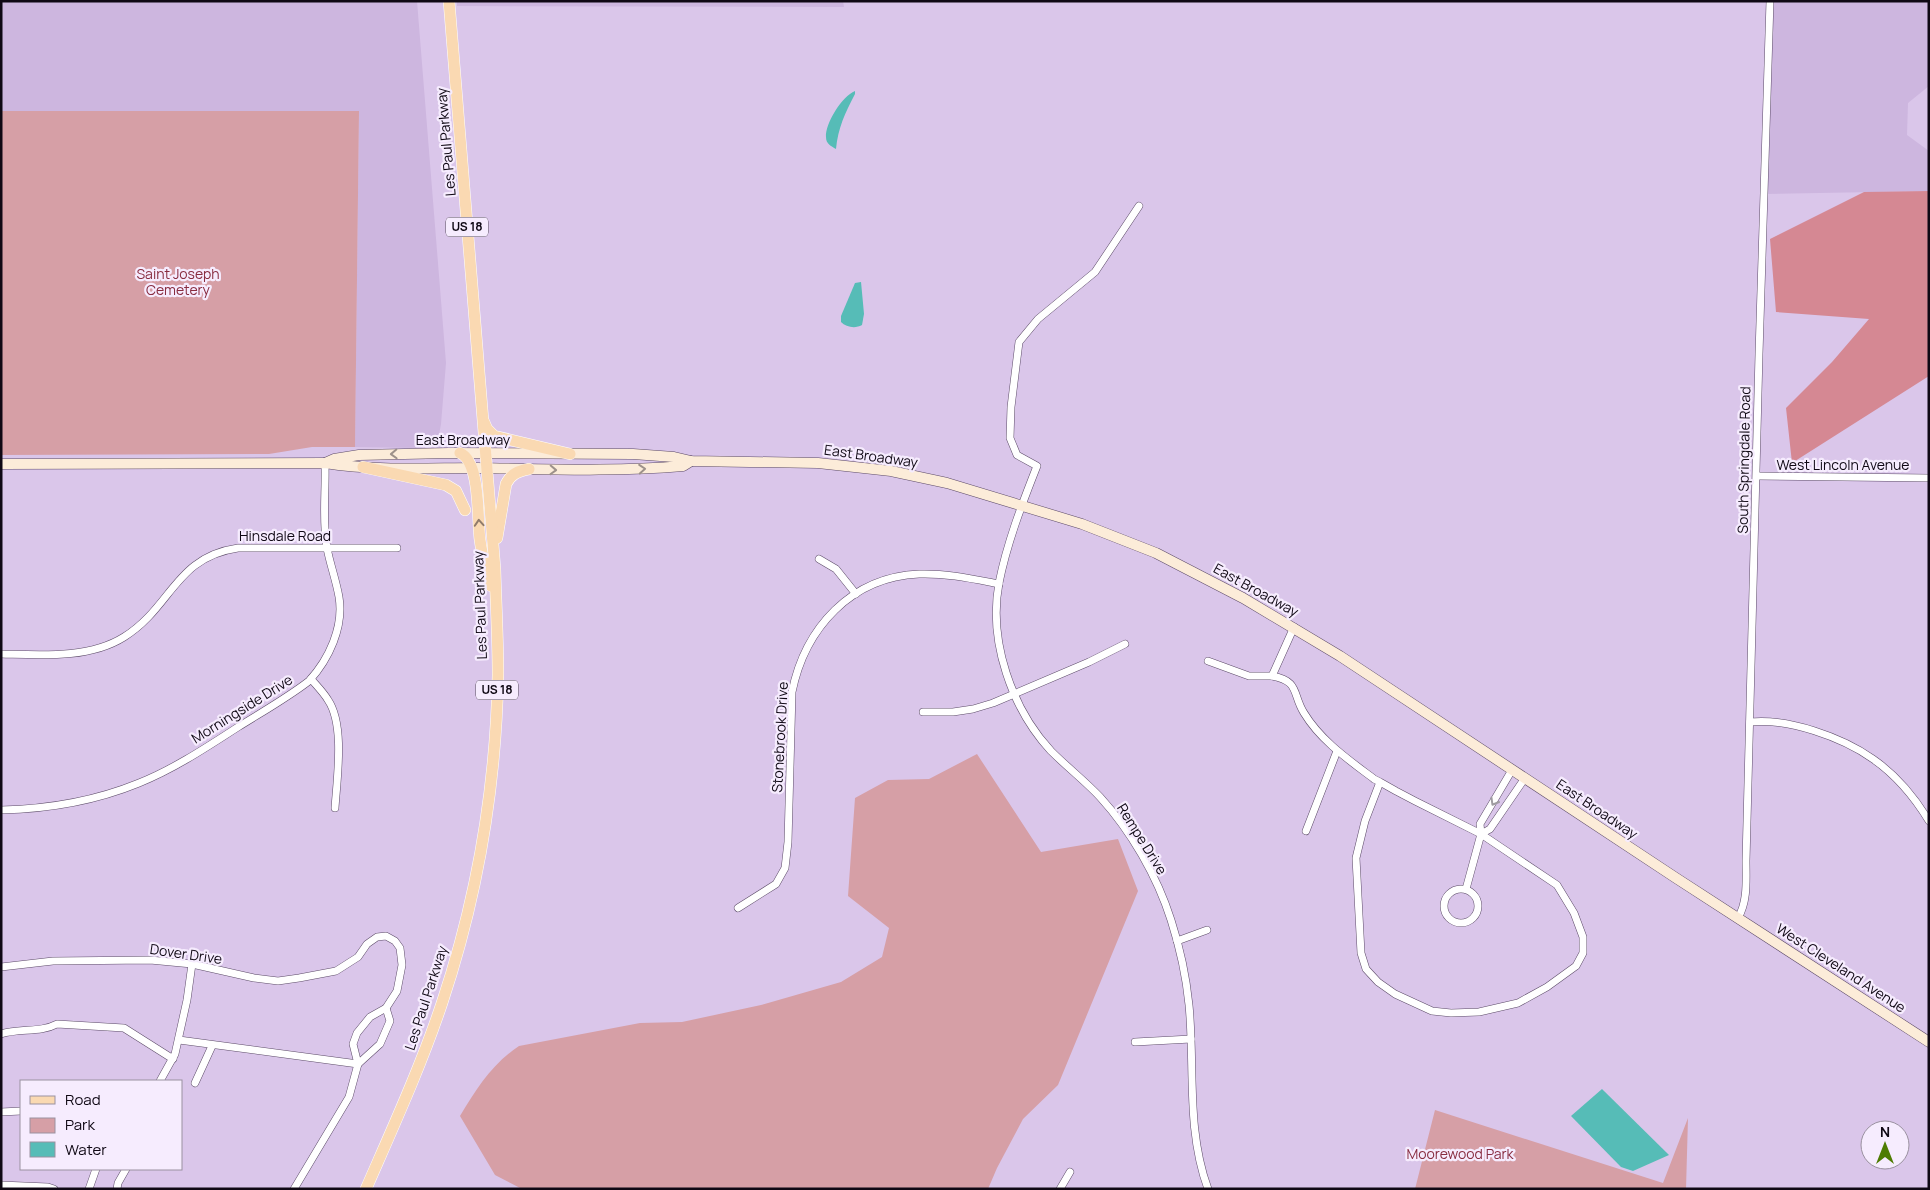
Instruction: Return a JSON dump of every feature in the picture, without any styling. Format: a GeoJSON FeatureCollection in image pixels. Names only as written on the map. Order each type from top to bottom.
{"type":"FeatureCollection","features":[{"type":"Feature","properties":{"kind":"main road","name":"Les Paul Parkway"},"geometry":{"type":"LineString","coordinates":[[366,1189],[428,1042],[449,983],[468,910],[482,843],[492,771],[498,677],[494,557],[449,1]]}},
{"type":"Feature","properties":{"kind":"main road"},"geometry":{"type":"LineString","coordinates":[[482,418],[486,429],[494,436],[570,454]]}},
{"type":"Feature","properties":{"kind":"main road"},"geometry":{"type":"LineString","coordinates":[[460,453],[467,457],[467,468],[475,480],[483,559],[496,604]]}},
{"type":"Feature","properties":{"kind":"main road","name":"East Broadway"},"geometry":{"type":"LineString","coordinates":[[326,463],[334,459],[359,455],[460,453],[633,454],[674,457],[692,461],[805,462],[872,468],[939,480],[1087,525],[1156,553],[1213,581],[1294,627],[1738,918]]}},
{"type":"Feature","properties":{"kind":"main road","name":"East Broadway"},"geometry":{"type":"LineString","coordinates":[[1,464],[326,463],[363,468],[629,470],[683,466],[692,461]]}},
{"type":"Feature","properties":{"kind":"main road"},"geometry":{"type":"LineString","coordinates":[[363,468],[446,485],[456,491],[465,510]]}},
{"type":"Feature","properties":{"kind":"main road"},"geometry":{"type":"LineString","coordinates":[[494,557],[506,484],[517,471],[529,469]]}},
{"type":"Feature","properties":{"kind":"main road","name":"West Cleveland Avenue"},"geometry":{"type":"LineString","coordinates":[[1738,918],[1929,1042]]}},
{"type":"Feature","properties":{"kind":"street","name":"South Springdale Road"},"geometry":{"type":"LineString","coordinates":[[1738,918],[1745,896],[1770,1]]}},
{"type":"Feature","properties":{"kind":"street","name":"Rempe Drive"},"geometry":{"type":"LineString","coordinates":[[1139,206],[1095,272],[1038,319],[1019,342],[1011,407],[1010,438],[1017,455],[1037,466],[1021,505],[999,584],[997,614],[999,642],[1004,664],[1014,694],[1035,732],[1119,819],[1153,877],[1170,917],[1185,974],[1191,1039],[1195,1137],[1208,1189]]}},
{"type":"Feature","properties":{"kind":"street","name":"Morningside Drive"},"geometry":{"type":"LineString","coordinates":[[1,810],[54,807],[85,800],[139,783],[224,736],[297,690],[311,679],[327,656],[339,623],[339,598],[327,548],[326,463]]}},
{"type":"Feature","properties":{"kind":"street","name":"West Lincoln Avenue"},"geometry":{"type":"LineString","coordinates":[[1757,476],[1929,478]]}},
{"type":"Feature","properties":{"kind":"street","name":"Hinsdale Road"},"geometry":{"type":"LineString","coordinates":[[1,654],[57,654],[90,650],[108,645],[137,629],[192,567],[214,554],[238,548],[397,548]]}},
{"type":"Feature","properties":{"kind":"street"},"geometry":{"type":"LineString","coordinates":[[819,559],[836,569],[856,594]]}},
{"type":"Feature","properties":{"kind":"street","name":"Stonebrook Drive"},"geometry":{"type":"LineString","coordinates":[[738,908],[776,884],[785,868],[788,842],[791,708],[796,673],[804,652],[817,630],[831,614],[856,594],[885,581],[917,574],[951,576],[999,584]]}},
{"type":"Feature","properties":{"kind":"street"},"geometry":{"type":"LineString","coordinates":[[1272,676],[1294,627]]}},
{"type":"Feature","properties":{"kind":"street"},"geometry":{"type":"LineString","coordinates":[[923,712],[953,712],[973,709],[1089,662],[1124,644]]}},
{"type":"Feature","properties":{"kind":"street"},"geometry":{"type":"LineString","coordinates":[[1208,661],[1249,676],[1272,676],[1286,680],[1292,684],[1304,714],[1337,751],[1380,782],[1481,834],[1557,885],[1574,913],[1584,943],[1583,953],[1576,966],[1518,1003],[1479,1012],[1451,1013],[1432,1011],[1395,994],[1378,982],[1366,969],[1361,953],[1356,858],[1358,842],[1380,782]]}},
{"type":"Feature","properties":{"kind":"street"},"geometry":{"type":"LineString","coordinates":[[311,679],[328,700],[337,727],[335,808]]}},
{"type":"Feature","properties":{"kind":"street"},"geometry":{"type":"LineString","coordinates":[[1750,722],[1778,723],[1813,731],[1844,743],[1872,758],[1908,792],[1929,821]]}},
{"type":"Feature","properties":{"kind":"street"},"geometry":{"type":"LineString","coordinates":[[1306,831],[1337,751]]}},
{"type":"Feature","properties":{"kind":"street"},"geometry":{"type":"LineString","coordinates":[[1466,889],[1481,834],[1480,824],[1512,770]]}},
{"type":"Feature","properties":{"kind":"street"},"geometry":{"type":"LineString","coordinates":[[1481,834],[1490,829],[1525,778]]}},
{"type":"Feature","properties":{"kind":"street"},"geometry":{"type":"LineString","coordinates":[[1466,889],[1476,897],[1477,914],[1465,924],[1455,923],[1446,915],[1443,906],[1444,900],[1453,890],[1466,889]]}},
{"type":"Feature","properties":{"kind":"street"},"geometry":{"type":"LineString","coordinates":[[1177,941],[1207,930]]}},
{"type":"Feature","properties":{"kind":"street","name":"Dover Drive"},"geometry":{"type":"LineString","coordinates":[[1,967],[53,961],[150,960],[192,964],[254,978],[278,980],[336,971],[358,957],[367,944],[377,937],[386,936],[395,941],[400,948],[402,965],[397,990],[386,1008]]}},
{"type":"Feature","properties":{"kind":"street"},"geometry":{"type":"LineString","coordinates":[[161,1080],[173,1059],[179,1040],[192,964]]}},
{"type":"Feature","properties":{"kind":"street"},"geometry":{"type":"LineString","coordinates":[[179,1040],[212,1046],[358,1064],[380,1044],[390,1021],[386,1008],[370,1018],[357,1033],[354,1044],[358,1064],[349,1097],[294,1189]]}},
{"type":"Feature","properties":{"kind":"street"},"geometry":{"type":"LineString","coordinates":[[1,1034],[13,1030],[47,1029],[57,1024],[124,1028],[173,1059]]}},
{"type":"Feature","properties":{"kind":"street"},"geometry":{"type":"LineString","coordinates":[[1135,1042],[1191,1039]]}},
{"type":"Feature","properties":{"kind":"street"},"geometry":{"type":"LineString","coordinates":[[195,1083],[212,1046]]}},
{"type":"Feature","properties":{"kind":"street"},"geometry":{"type":"LineString","coordinates":[[1,1112],[20,1111]]}},
{"type":"Feature","properties":{"kind":"street"},"geometry":{"type":"LineString","coordinates":[[89,1189],[96,1170]]}},
{"type":"Feature","properties":{"kind":"street"},"geometry":{"type":"LineString","coordinates":[[117,1189],[118,1183],[125,1170]]}},
{"type":"Feature","properties":{"kind":"street"},"geometry":{"type":"LineString","coordinates":[[1060,1189],[1070,1172]]}},
{"type":"Feature","properties":{"kind":"street"},"geometry":{"type":"LineString","coordinates":[[1,1185],[48,1187],[54,1189]]}},
{"type":"Feature","properties":{"kind":"shaded area"},"geometry":{"type":"Polygon","coordinates":[[[1,1],[417,1],[446,363],[439,435],[430,445],[422,448],[355,447],[359,111],[1,111],[1,1]]]}},
{"type":"Feature","properties":{"kind":"shaded area"},"geometry":{"type":"Polygon","coordinates":[[[457,1],[843,1],[844,7],[457,6],[457,1]]]}},
{"type":"Feature","properties":{"kind":"shaded area"},"geometry":{"type":"Polygon","coordinates":[[[1770,1],[1929,1],[1929,86],[1908,103],[1907,135],[1929,151],[1929,191],[1764,194],[1770,1]]]}},
{"type":"Feature","properties":{"kind":"shaded area"},"geometry":{"type":"Polygon","coordinates":[[[1929,191],[1929,376],[1792,463],[1786,408],[1832,362],[1869,319],[1776,312],[1770,239],[1864,192],[1929,191]]]}},
{"type":"Feature","properties":{"kind":"green space","name":"Saint Joseph Cemetery"},"geometry":{"type":"Polygon","coordinates":[[[1,111],[359,111],[355,447],[312,447],[269,454],[1,455],[1,111]]]}},
{"type":"Feature","properties":{"kind":"green space"},"geometry":{"type":"Polygon","coordinates":[[[977,754],[1041,852],[1118,839],[1138,891],[1058,1085],[1023,1119],[988,1189],[522,1189],[495,1175],[460,1116],[479,1086],[493,1069],[519,1046],[640,1023],[682,1022],[761,1005],[841,982],[882,957],[889,928],[848,896],[855,798],[888,780],[929,779],[977,754]]]}},
{"type":"Feature","properties":{"kind":"green space","name":"Moorewood Park"},"geometry":{"type":"Polygon","coordinates":[[[1435,1110],[1663,1183],[1688,1118],[1686,1189],[1415,1189],[1435,1110]]]}},
{"type":"Feature","properties":{"kind":"water"},"geometry":{"type":"Polygon","coordinates":[[[855,91],[840,127],[836,149],[827,141],[826,131],[831,118],[840,104],[855,91]]]}},
{"type":"Feature","properties":{"kind":"water"},"geometry":{"type":"Polygon","coordinates":[[[861,282],[864,314],[862,325],[856,327],[848,326],[841,322],[841,316],[855,283],[861,282]]]}},
{"type":"Feature","properties":{"kind":"water"},"geometry":{"type":"Polygon","coordinates":[[[1602,1089],[1669,1155],[1633,1171],[1621,1167],[1571,1116],[1602,1089]]]}}]}
